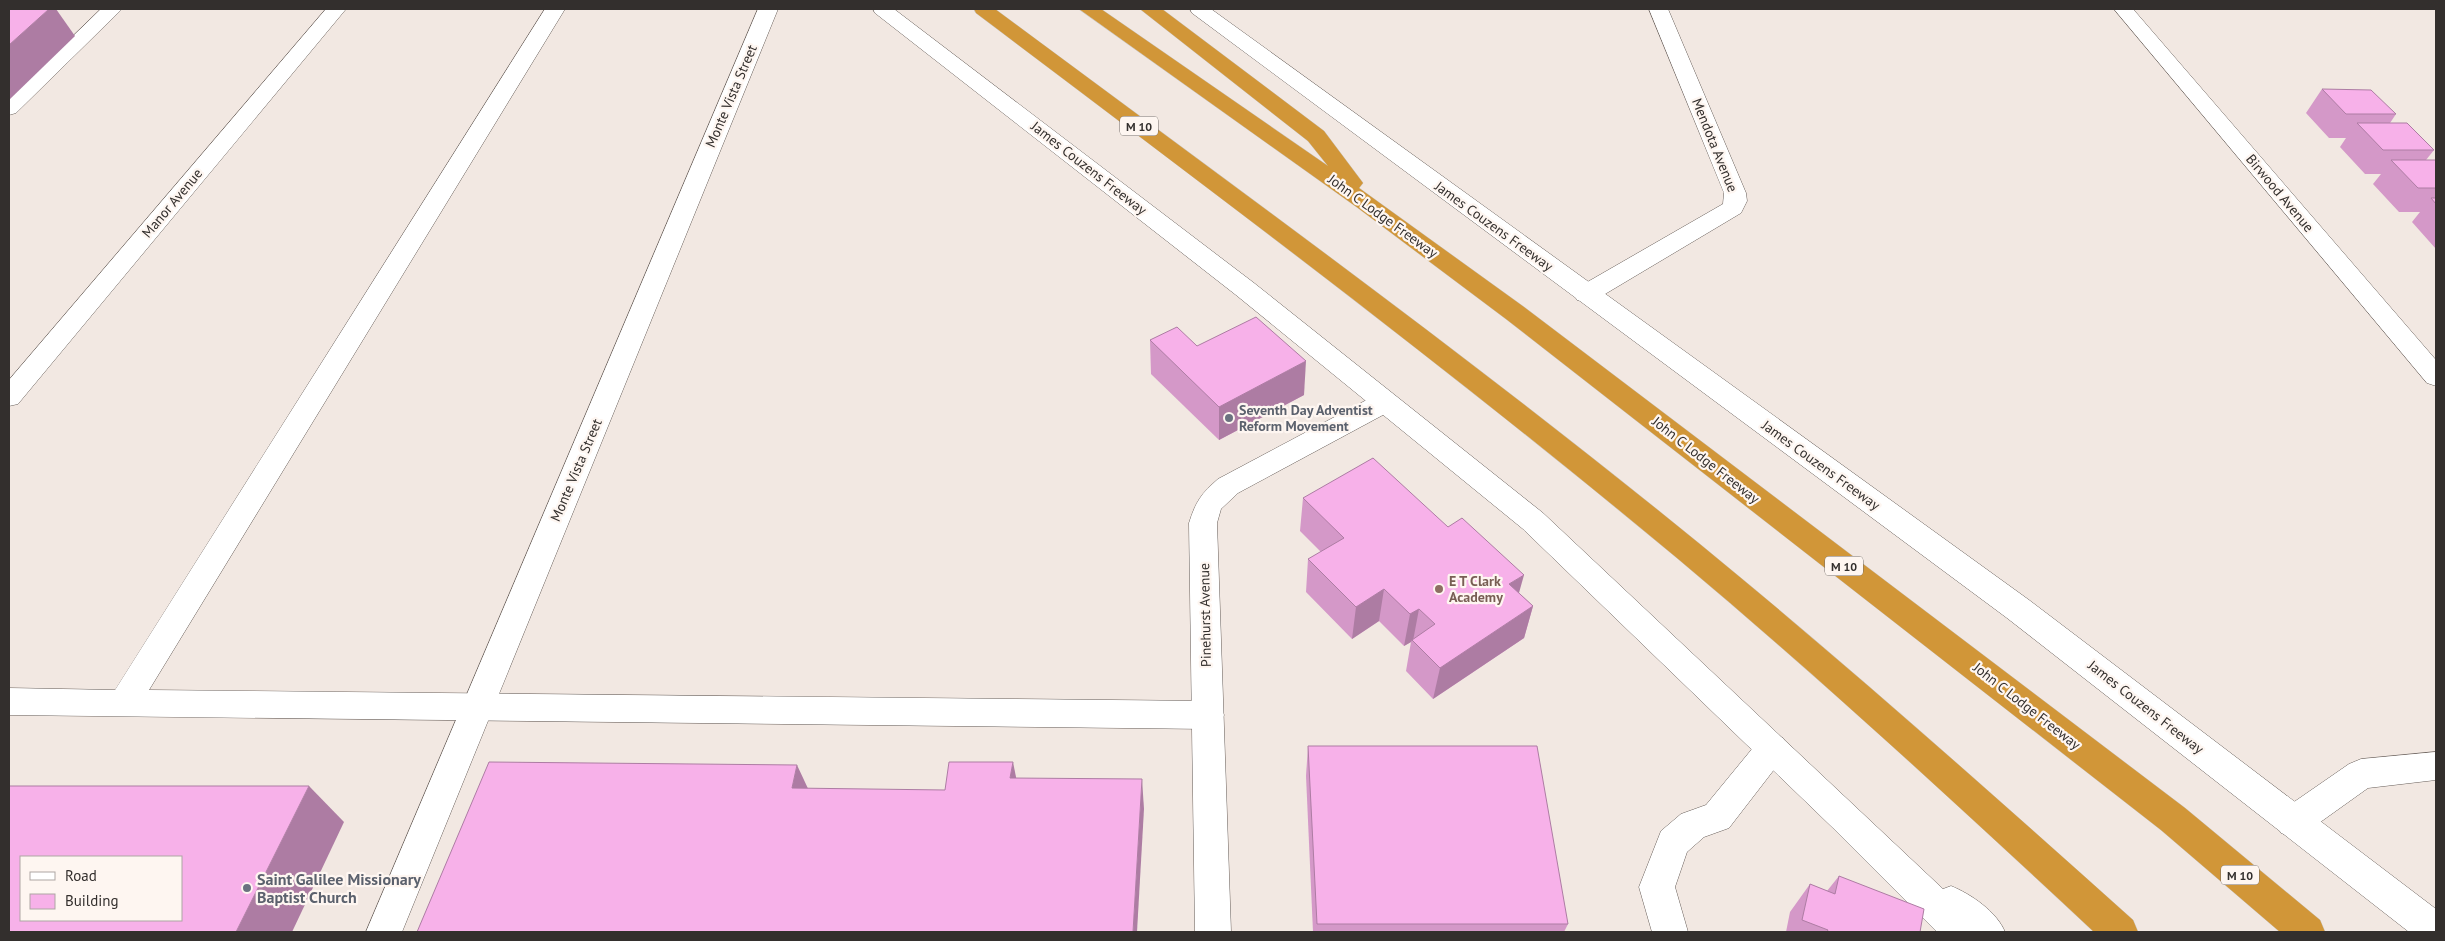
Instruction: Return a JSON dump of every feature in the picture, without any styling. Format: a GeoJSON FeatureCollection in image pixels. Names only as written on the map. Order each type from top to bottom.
{"type":"FeatureCollection","features":[{"type":"Feature","properties":{"kind":"highway","name":"M 10"},"geometry":{"type":"LineString","coordinates":[[983,9],[1454,364],[1629,504],[1879,713],[2120,932]]}},
{"type":"Feature","properties":{"kind":"highway","name":"John C Lodge Freeway"},"geometry":{"type":"LineString","coordinates":[[1089,9],[1366,203],[1523,319],[2173,819],[2307,932]]}},
{"type":"Feature","properties":{"kind":"highway"},"geometry":{"type":"LineString","coordinates":[[1150,9],[1316,136],[1366,203]]}},
{"type":"Feature","properties":{"kind":"street"},"geometry":{"type":"LineString","coordinates":[[9,109],[112,9]]}},
{"type":"Feature","properties":{"kind":"street","name":"Manor Avenue"},"geometry":{"type":"LineString","coordinates":[[9,397],[336,9]]}},
{"type":"Feature","properties":{"kind":"street"},"geometry":{"type":"LineString","coordinates":[[123,704],[555,9]]}},
{"type":"Feature","properties":{"kind":"street","name":"Monte Vista Street"},"geometry":{"type":"LineString","coordinates":[[384,932],[768,9]]}},
{"type":"Feature","properties":{"kind":"street","name":"James Couzens Freeway"},"geometry":{"type":"LineString","coordinates":[[882,9],[1245,289],[1533,521],[1845,817],[1962,932]]}},
{"type":"Feature","properties":{"kind":"street","name":"James Couzens Freeway"},"geometry":{"type":"LineString","coordinates":[[1199,9],[2018,609],[2436,931]]}},
{"type":"Feature","properties":{"kind":"street","name":"Mendota Avenue"},"geometry":{"type":"LineString","coordinates":[[1586,294],[1733,208],[1736,201],[1736,193],[1658,9]]}},
{"type":"Feature","properties":{"kind":"street","name":"Birwood Avenue"},"geometry":{"type":"LineString","coordinates":[[2123,9],[2436,377]]}},
{"type":"Feature","properties":{"kind":"street","name":"Pinehurst Avenue"},"geometry":{"type":"LineString","coordinates":[[1213,932],[1203,523],[1209,504],[1228,486],[1385,402]]}},
{"type":"Feature","properties":{"kind":"street"},"geometry":{"type":"LineString","coordinates":[[9,702],[1208,716]]}},
{"type":"Feature","properties":{"kind":"street"},"geometry":{"type":"LineString","coordinates":[[1670,932],[1657,887],[1673,842],[1693,825],[1717,817],[1772,748]]}},
{"type":"Feature","properties":{"kind":"street"},"geometry":{"type":"LineString","coordinates":[[2294,822],[2361,774],[2436,766]]}},
{"type":"Feature","properties":{"kind":"street"},"geometry":{"type":"LineString","coordinates":[[1845,817],[1987,932]]}},
{"type":"Feature","properties":{"kind":"street"},"geometry":{"type":"LineString","coordinates":[[2397,901],[2414,932]]}},
{"type":"Feature","properties":{"kind":"building"},"geometry":{"type":"Polygon","coordinates":[[[9,9],[49,9],[9,45],[9,9]]]}},
{"type":"Feature","properties":{"kind":"building"},"geometry":{"type":"Polygon","coordinates":[[[2322,89],[2371,90],[2396,114],[2346,114],[2322,89]]]}},
{"type":"Feature","properties":{"kind":"building"},"geometry":{"type":"Polygon","coordinates":[[[2357,123],[2407,123],[2434,150],[2383,150],[2357,123]]]}},
{"type":"Feature","properties":{"kind":"building"},"geometry":{"type":"Polygon","coordinates":[[[2391,160],[2436,160],[2436,188],[2418,188],[2391,160]]]}},
{"type":"Feature","properties":{"kind":"building"},"geometry":{"type":"Polygon","coordinates":[[[1256,317],[1306,361],[1219,407],[1150,340],[1177,327],[1197,346],[1256,317]]]}},
{"type":"Feature","properties":{"kind":"building"},"geometry":{"type":"Polygon","coordinates":[[[1373,458],[1448,527],[1462,518],[1524,575],[1509,584],[1533,606],[1440,668],[1412,640],[1435,624],[1419,609],[1410,614],[1384,589],[1356,607],[1308,559],[1344,538],[1303,498],[1373,458]]]}},
{"type":"Feature","properties":{"kind":"building"},"geometry":{"type":"Polygon","coordinates":[[[1308,746],[1537,746],[1568,924],[1317,924],[1308,746]]]}},
{"type":"Feature","properties":{"kind":"building"},"geometry":{"type":"Polygon","coordinates":[[[489,762],[797,765],[792,788],[945,790],[949,762],[1013,762],[1010,778],[1142,779],[1133,932],[417,932],[489,762]]]}},
{"type":"Feature","properties":{"kind":"building","name":"Saint Galilee Missionary Baptist Church"},"geometry":{"type":"Polygon","coordinates":[[[9,786],[309,786],[236,932],[9,932],[9,786]]]}},
{"type":"Feature","properties":{"kind":"building"},"geometry":{"type":"Polygon","coordinates":[[[1839,876],[1924,909],[1920,932],[1827,932],[1828,930],[1802,920],[1810,884],[1835,894],[1839,876]]]}},
{"type":"Feature","properties":{"kind":"place","name":"Seventh Day Adventist Reform Movement"},"geometry":{"type":"Point","coordinates":[1229,418]}},
{"type":"Feature","properties":{"kind":"place","name":"E T Clark Academy"},"geometry":{"type":"Point","coordinates":[1439,589]}},
{"type":"Feature","properties":{"kind":"place","name":"Saint Galilee Missionary Baptist Church"},"geometry":{"type":"Point","coordinates":[247,888]}}]}
